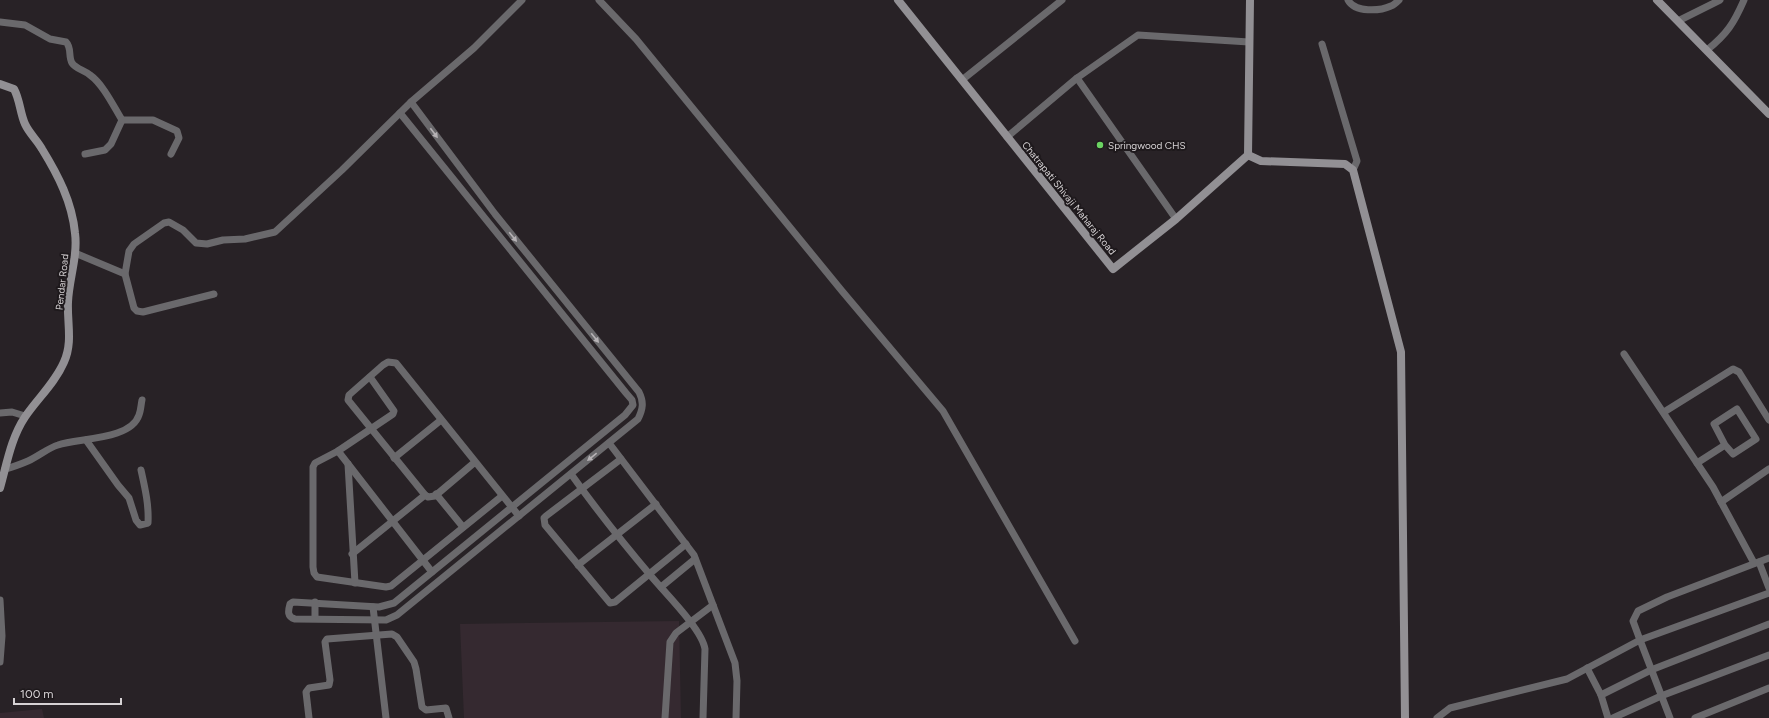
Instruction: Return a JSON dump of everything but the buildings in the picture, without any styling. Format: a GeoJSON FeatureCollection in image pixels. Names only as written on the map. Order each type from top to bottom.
{"type":"FeatureCollection","features":[{"type":"Feature","properties":{"kind":"street"},"geometry":{"type":"LineString","coordinates":[[214,294],[142,312],[137,311],[134,308],[125,274],[129,251],[134,244],[164,223],[169,222],[183,230],[196,243],[207,244],[223,240],[245,239],[275,232],[342,170],[411,102],[474,48],[522,0]]}},
{"type":"Feature","properties":{"kind":"street"},"geometry":{"type":"LineString","coordinates":[[599,0],[636,39],[842,291],[943,411],[1075,641]]}},
{"type":"Feature","properties":{"kind":"street","name":"Chatrapati Shivaji Maharaj Road"},"geometry":{"type":"LineString","coordinates":[[898,0],[1114,270],[1176,219],[1248,155]]}},
{"type":"Feature","properties":{"kind":"street"},"geometry":{"type":"LineString","coordinates":[[962,80],[1062,0]]}},
{"type":"Feature","properties":{"kind":"street"},"geometry":{"type":"LineString","coordinates":[[1250,0],[1248,155],[1261,161],[1345,164],[1353,170],[1401,352],[1405,718]]}},
{"type":"Feature","properties":{"kind":"street"},"geometry":{"type":"LineString","coordinates":[[1348,0],[1356,7],[1365,10],[1393,6],[1399,0]]}},
{"type":"Feature","properties":{"kind":"street"},"geometry":{"type":"LineString","coordinates":[[1657,0],[1708,50],[1769,114]]}},
{"type":"Feature","properties":{"kind":"street"},"geometry":{"type":"LineString","coordinates":[[1678,21],[1720,0]]}},
{"type":"Feature","properties":{"kind":"street"},"geometry":{"type":"LineString","coordinates":[[1708,50],[1722,38],[1735,20],[1744,0]]}},
{"type":"Feature","properties":{"kind":"street"},"geometry":{"type":"LineString","coordinates":[[0,22],[25,26],[50,40],[66,42],[70,48],[70,58],[73,64],[90,75],[104,91],[122,120]]}},
{"type":"Feature","properties":{"kind":"street"},"geometry":{"type":"LineString","coordinates":[[1007,137],[1077,78],[1138,35],[1249,42]]}},
{"type":"Feature","properties":{"kind":"street"},"geometry":{"type":"LineString","coordinates":[[1322,44],[1357,162],[1353,170]]}},
{"type":"Feature","properties":{"kind":"street"},"geometry":{"type":"LineString","coordinates":[[1077,78],[1176,219]]}},
{"type":"Feature","properties":{"kind":"street","name":"Pendar Road"},"geometry":{"type":"LineString","coordinates":[[0,84],[14,89],[18,96],[25,123],[42,148],[64,189],[72,208],[76,234],[68,303],[70,332],[64,363],[50,385],[25,416],[13,438],[0,488]]}},
{"type":"Feature","properties":{"kind":"street"},"geometry":{"type":"LineString","coordinates":[[411,102],[495,214],[638,392],[643,405],[642,410],[638,419],[397,615],[386,620],[291,618],[288,609],[290,604],[294,602],[315,602],[373,607],[386,606],[394,603],[625,415],[633,405]]}},
{"type":"Feature","properties":{"kind":"street"},"geometry":{"type":"LineString","coordinates":[[400,113],[632,400],[633,405]]}},
{"type":"Feature","properties":{"kind":"street"},"geometry":{"type":"LineString","coordinates":[[85,154],[105,150],[111,144],[122,120]]}},
{"type":"Feature","properties":{"kind":"street"},"geometry":{"type":"LineString","coordinates":[[122,120],[153,120],[177,131],[179,138],[171,154]]}},
{"type":"Feature","properties":{"kind":"street"},"geometry":{"type":"LineString","coordinates":[[75,253],[125,274]]}},
{"type":"Feature","properties":{"kind":"street"},"geometry":{"type":"LineString","coordinates":[[1624,354],[1697,463],[1756,562],[1769,588]]}},
{"type":"Feature","properties":{"kind":"street"},"geometry":{"type":"LineString","coordinates":[[475,462],[436,494],[431,497],[424,495],[348,400],[348,398],[388,362],[396,363],[519,516]]}},
{"type":"Feature","properties":{"kind":"street"},"geometry":{"type":"LineString","coordinates":[[1664,412],[1733,369],[1739,372],[1769,420]]}},
{"type":"Feature","properties":{"kind":"street"},"geometry":{"type":"LineString","coordinates":[[370,377],[394,411],[393,414],[370,428],[338,451],[315,463],[312,472],[314,573],[316,577],[386,587],[391,586],[502,496]]}},
{"type":"Feature","properties":{"kind":"street"},"geometry":{"type":"LineString","coordinates":[[5,469],[28,461],[58,445],[73,441],[105,437],[133,424],[139,416],[142,400]]}},
{"type":"Feature","properties":{"kind":"street"},"geometry":{"type":"LineString","coordinates":[[633,405],[643,405]]}},
{"type":"Feature","properties":{"kind":"street"},"geometry":{"type":"LineString","coordinates":[[1737,409],[1756,439],[1733,454],[1725,445],[1714,424],[1737,409]]}},
{"type":"Feature","properties":{"kind":"street"},"geometry":{"type":"LineString","coordinates":[[0,413],[12,412],[25,416]]}},
{"type":"Feature","properties":{"kind":"street"},"geometry":{"type":"LineString","coordinates":[[394,458],[441,420]]}},
{"type":"Feature","properties":{"kind":"street"},"geometry":{"type":"LineString","coordinates":[[86,440],[130,498],[136,520],[140,525],[148,523],[147,500],[141,470]]}},
{"type":"Feature","properties":{"kind":"street"},"geometry":{"type":"LineString","coordinates":[[609,443],[696,559],[735,663],[737,681],[736,718]]}},
{"type":"Feature","properties":{"kind":"street"},"geometry":{"type":"LineString","coordinates":[[1697,463],[1725,445]]}},
{"type":"Feature","properties":{"kind":"street"},"geometry":{"type":"LineString","coordinates":[[338,451],[432,572]]}},
{"type":"Feature","properties":{"kind":"street"},"geometry":{"type":"LineString","coordinates":[[621,459],[581,488],[544,518],[546,525],[610,604],[616,602],[686,544]]}},
{"type":"Feature","properties":{"kind":"street"},"geometry":{"type":"LineString","coordinates":[[348,464],[352,554],[355,583]]}},
{"type":"Feature","properties":{"kind":"street"},"geometry":{"type":"LineString","coordinates":[[1721,502],[1769,469]]}},
{"type":"Feature","properties":{"kind":"street"},"geometry":{"type":"LineString","coordinates":[[570,474],[690,622],[702,640],[705,650],[703,718]]}},
{"type":"Feature","properties":{"kind":"street"},"geometry":{"type":"LineString","coordinates":[[436,494],[463,527]]}},
{"type":"Feature","properties":{"kind":"street"},"geometry":{"type":"LineString","coordinates":[[352,554],[424,495]]}},
{"type":"Feature","properties":{"kind":"street"},"geometry":{"type":"LineString","coordinates":[[578,565],[656,504]]}},
{"type":"Feature","properties":{"kind":"street"},"geometry":{"type":"LineString","coordinates":[[1670,718],[1633,621],[1638,611],[1667,597],[1769,558]]}},
{"type":"Feature","properties":{"kind":"street"},"geometry":{"type":"LineString","coordinates":[[661,587],[696,559]]}},
{"type":"Feature","properties":{"kind":"street"},"geometry":{"type":"LineString","coordinates":[[1437,718],[1450,708],[1567,679],[1640,640],[1769,593]]}},
{"type":"Feature","properties":{"kind":"street"},"geometry":{"type":"LineString","coordinates":[[0,600],[2,636],[0,662]]}},
{"type":"Feature","properties":{"kind":"street"},"geometry":{"type":"LineString","coordinates":[[315,602],[315,618]]}},
{"type":"Feature","properties":{"kind":"street"},"geometry":{"type":"LineString","coordinates":[[665,718],[670,642],[676,632],[714,605]]}},
{"type":"Feature","properties":{"kind":"street"},"geometry":{"type":"LineString","coordinates":[[373,607],[386,718]]}},
{"type":"Feature","properties":{"kind":"street"},"geometry":{"type":"LineString","coordinates":[[1601,695],[1651,670],[1769,624]]}},
{"type":"Feature","properties":{"kind":"street"},"geometry":{"type":"LineString","coordinates":[[309,718],[306,692],[309,688],[329,686],[330,680],[325,642],[327,639],[392,634],[397,637],[416,669],[422,707],[426,710],[446,708],[449,718]]}},
{"type":"Feature","properties":{"kind":"street"},"geometry":{"type":"LineString","coordinates":[[1613,718],[1661,696],[1769,655]]}},
{"type":"Feature","properties":{"kind":"street"},"geometry":{"type":"LineString","coordinates":[[1587,668],[1601,695],[1608,718]]}},
{"type":"Feature","properties":{"kind":"street"},"geometry":{"type":"LineString","coordinates":[[1695,718],[1769,688]]}},
{"type":"Feature","properties":{"kind":"shaded area"},"geometry":{"type":"Polygon","coordinates":[[[679,621],[681,718],[464,718],[460,624],[679,621]]]}},
{"type":"Feature","properties":{"kind":"shaded area"},"geometry":{"type":"Polygon","coordinates":[[[42,709],[44,718],[0,718],[0,713],[42,709]]]}},
{"type":"Feature","properties":{"kind":"place","name":"Springwood CHS"},"geometry":{"type":"Point","coordinates":[1100,145]}}]}
